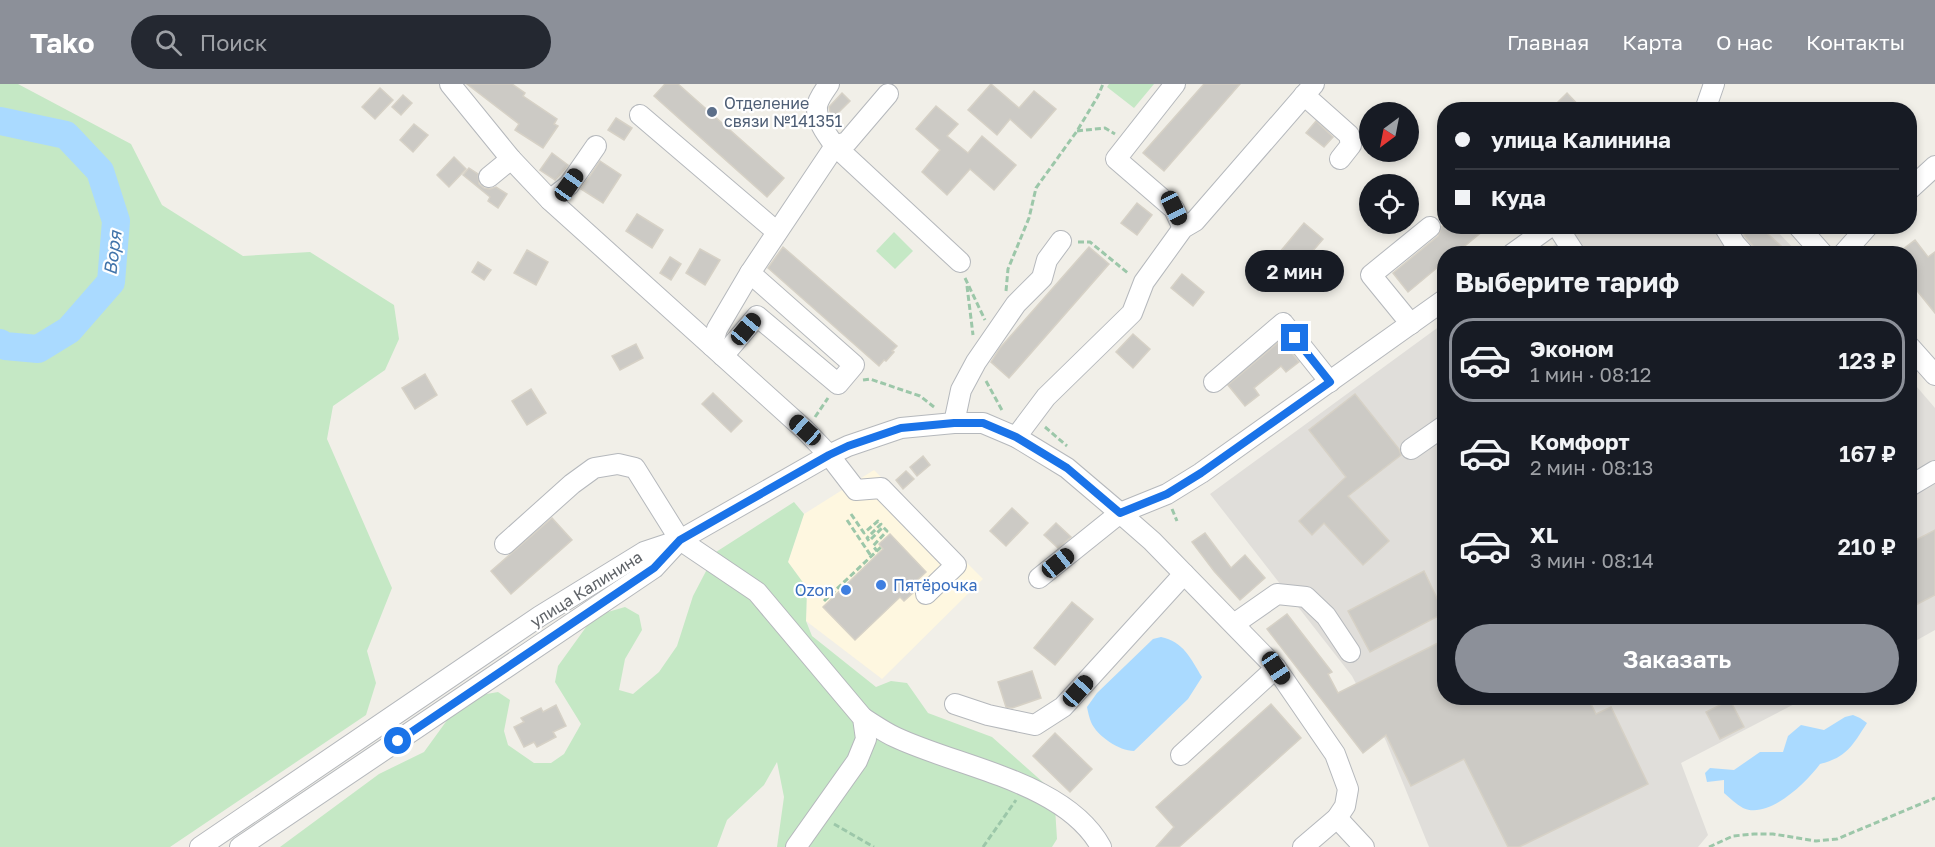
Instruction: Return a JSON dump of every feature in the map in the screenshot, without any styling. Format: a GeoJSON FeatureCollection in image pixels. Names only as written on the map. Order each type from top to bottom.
{"type":"FeatureCollection","features":[{"type":"Feature","properties":{"kind":"street"},"geometry":{"type":"LineString","coordinates":[[450,84],[511,159],[550,200],[805,430],[829,455],[856,490],[881,488],[956,565],[926,594]]}},
{"type":"Feature","properties":{"kind":"street"},"geometry":{"type":"LineString","coordinates":[[829,84],[817,104],[818,118],[826,133],[836,146],[960,262]]}},
{"type":"Feature","properties":{"kind":"street"},"geometry":{"type":"LineString","coordinates":[[1175,84],[1116,159],[1174,208],[1183,228]]}},
{"type":"Feature","properties":{"kind":"street"},"geometry":{"type":"LineString","coordinates":[[1708,102],[1714,84]]}},
{"type":"Feature","properties":{"kind":"street"},"geometry":{"type":"LineString","coordinates":[[1016,437],[1047,397],[1132,313],[1144,282],[1183,228],[1195,220],[1309,90],[1349,135],[1351,145],[1340,159]]}},
{"type":"Feature","properties":{"kind":"street"},"geometry":{"type":"LineString","coordinates":[[718,351],[717,329],[777,232],[836,146],[847,142],[888,94]]}},
{"type":"Feature","properties":{"kind":"street"},"geometry":{"type":"LineString","coordinates":[[640,115],[777,232]]}},
{"type":"Feature","properties":{"kind":"street"},"geometry":{"type":"LineString","coordinates":[[550,200],[569,185],[596,146]]}},
{"type":"Feature","properties":{"kind":"street"},"geometry":{"type":"LineString","coordinates":[[489,177],[511,159]]}},
{"type":"Feature","properties":{"kind":"street"},"geometry":{"type":"LineString","coordinates":[[1917,183],[1935,166]]}},
{"type":"Feature","properties":{"kind":"street"},"geometry":{"type":"LineString","coordinates":[[1411,324],[1371,275],[1430,227]]}},
{"type":"Feature","properties":{"kind":"street"},"geometry":{"type":"LineString","coordinates":[[1523,246],[1540,234]]}},
{"type":"Feature","properties":{"kind":"street"},"geometry":{"type":"LineString","coordinates":[[1805,234],[1816,246]]}},
{"type":"Feature","properties":{"kind":"street"},"geometry":{"type":"LineString","coordinates":[[1850,246],[1861,234]]}},
{"type":"Feature","properties":{"kind":"street"},"geometry":{"type":"LineString","coordinates":[[954,423],[961,390],[992,337],[1016,304],[1042,278],[1047,260],[1061,241]]}},
{"type":"Feature","properties":{"kind":"street"},"geometry":{"type":"LineString","coordinates":[[718,351],[757,315],[838,384],[854,365],[750,273]]}},
{"type":"Feature","properties":{"kind":"street"},"geometry":{"type":"LineString","coordinates":[[1039,578],[1120,513],[1167,494],[1201,473],[1411,324],[1437,311]]}},
{"type":"Feature","properties":{"kind":"street"},"geometry":{"type":"LineString","coordinates":[[1214,381],[1283,323],[1330,382]]}},
{"type":"Feature","properties":{"kind":"street"},"geometry":{"type":"LineString","coordinates":[[1917,355],[1935,375]]}},
{"type":"Feature","properties":{"kind":"street"},"geometry":{"type":"LineString","coordinates":[[680,540],[829,455],[901,428],[983,423],[1016,437],[1067,468],[1152,541],[1276,668],[1335,754],[1348,789],[1345,806],[1337,818],[1303,847]]}},
{"type":"Feature","properties":{"kind":"street"},"geometry":{"type":"LineString","coordinates":[[1411,449],[1437,431]]}},
{"type":"Feature","properties":{"kind":"street"},"geometry":{"type":"LineString","coordinates":[[505,544],[572,484],[594,468],[618,464],[635,468],[680,540],[757,592],[863,718],[894,737],[1026,786],[1070,810],[1094,835],[1101,847]]}},
{"type":"Feature","properties":{"kind":"street"},"geometry":{"type":"LineString","coordinates":[[1917,482],[1935,471]]}},
{"type":"Feature","properties":{"kind":"street","name":"улица Калинина"},"geometry":{"type":"LineString","coordinates":[[200,847],[540,616],[644,552],[680,540]]}},
{"type":"Feature","properties":{"kind":"street","name":"улица Калинина"},"geometry":{"type":"LineString","coordinates":[[240,847],[654,568],[680,540]]}},
{"type":"Feature","properties":{"kind":"street"},"geometry":{"type":"LineString","coordinates":[[955,704],[988,716],[1035,725],[1063,707],[1184,574]]}},
{"type":"Feature","properties":{"kind":"street"},"geometry":{"type":"LineString","coordinates":[[1234,624],[1277,594],[1306,597],[1326,616],[1350,652]]}},
{"type":"Feature","properties":{"kind":"street"},"geometry":{"type":"LineString","coordinates":[[1180,755],[1276,668]]}},
{"type":"Feature","properties":{"kind":"street"},"geometry":{"type":"LineString","coordinates":[[796,847],[857,761],[866,740],[863,718]]}},
{"type":"Feature","properties":{"kind":"street"},"geometry":{"type":"LineString","coordinates":[[1337,818],[1364,847]]}},
{"type":"Feature","properties":{"kind":"path"},"geometry":{"type":"LineString","coordinates":[[1006,295],[1008,269],[1029,218],[1036,188],[1077,131],[1103,84]]}},
{"type":"Feature","properties":{"kind":"path"},"geometry":{"type":"LineString","coordinates":[[1077,131],[1106,128],[1128,144]]}},
{"type":"Feature","properties":{"kind":"path"},"geometry":{"type":"LineString","coordinates":[[1061,241],[1090,242],[1124,272],[1144,282]]}},
{"type":"Feature","properties":{"kind":"path"},"geometry":{"type":"LineString","coordinates":[[960,262],[967,286],[984,316],[992,337]]}},
{"type":"Feature","properties":{"kind":"path"},"geometry":{"type":"LineString","coordinates":[[805,430],[838,384],[870,379],[920,396],[954,423]]}},
{"type":"Feature","properties":{"kind":"path"},"geometry":{"type":"LineString","coordinates":[[1043,426],[1068,447]]}},
{"type":"Feature","properties":{"kind":"path"},"geometry":{"type":"LineString","coordinates":[[851,514],[864,533],[878,521],[881,524],[867,538],[869,541],[883,527],[887,531],[873,546],[877,551]]}},
{"type":"Feature","properties":{"kind":"path"},"geometry":{"type":"LineString","coordinates":[[847,520],[871,556]]}},
{"type":"Feature","properties":{"kind":"path"},"geometry":{"type":"LineString","coordinates":[[824,600],[881,547]]}},
{"type":"Feature","properties":{"kind":"path"},"geometry":{"type":"LineString","coordinates":[[983,847],[1026,786]]}},
{"type":"Feature","properties":{"kind":"path"},"geometry":{"type":"LineString","coordinates":[[1708,847],[1733,836],[1754,834],[1773,834],[1816,841],[1837,839],[1935,798]]}},
{"type":"Feature","properties":{"kind":"path"},"geometry":{"type":"LineString","coordinates":[[819,815],[874,847]]}},
{"type":"Feature","properties":{"kind":"shaded area"},"geometry":{"type":"Polygon","coordinates":[[[1569,234],[1780,234],[1791,246],[1553,246],[1569,234]]]}},
{"type":"Feature","properties":{"kind":"shaded area"},"geometry":{"type":"Polygon","coordinates":[[[1437,328],[1437,705],[1793,705],[1681,763],[1708,835],[1698,847],[1429,847],[1386,741],[1352,676],[1210,494],[1437,328]]]}},
{"type":"Feature","properties":{"kind":"shaded area"},"geometry":{"type":"Polygon","coordinates":[[[1917,387],[1935,408],[1935,630],[1917,640],[1917,387]]]}},
{"type":"Feature","properties":{"kind":"shaded area"},"geometry":{"type":"Polygon","coordinates":[[[874,470],[983,579],[882,679],[806,621],[807,588],[788,562],[804,514],[874,470]]]}},
{"type":"Feature","properties":{"kind":"green space"},"geometry":{"type":"Polygon","coordinates":[[[0,84],[18,84],[131,144],[162,205],[243,256],[310,252],[394,305],[399,339],[385,370],[333,406],[327,439],[392,588],[367,651],[376,683],[366,715],[170,847],[0,847],[0,84]]]}},
{"type":"Feature","properties":{"kind":"green space"},"geometry":{"type":"Polygon","coordinates":[[[1109,84],[1154,84],[1134,108],[1107,87],[1109,84]]]}},
{"type":"Feature","properties":{"kind":"green space"},"geometry":{"type":"Polygon","coordinates":[[[894,232],[913,251],[895,269],[876,251],[894,232]]]}},
{"type":"Feature","properties":{"kind":"green space"},"geometry":{"type":"Polygon","coordinates":[[[794,502],[804,514],[788,562],[807,588],[806,621],[812,636],[876,687],[891,681],[907,683],[928,713],[992,737],[1054,792],[1057,839],[1052,847],[777,847],[784,797],[777,762],[764,785],[727,820],[717,847],[280,847],[379,774],[424,752],[453,712],[481,695],[498,692],[510,700],[504,731],[508,745],[534,763],[551,763],[564,754],[581,724],[555,682],[558,666],[594,616],[625,607],[639,615],[642,630],[625,659],[619,690],[633,694],[659,672],[677,646],[693,596],[716,552],[794,502]]]}},
{"type":"Feature","properties":{"kind":"water"},"geometry":{"type":"Polygon","coordinates":[[[1161,637],[1181,647],[1202,677],[1188,699],[1134,751],[1128,750],[1109,742],[1098,732],[1091,722],[1087,707],[1097,693],[1153,639],[1161,637]]]}},
{"type":"Feature","properties":{"kind":"water"},"geometry":{"type":"Polygon","coordinates":[[[1853,715],[1867,723],[1848,750],[1837,758],[1820,764],[1806,781],[1775,804],[1764,809],[1743,808],[1724,793],[1724,780],[1707,782],[1705,773],[1710,768],[1734,770],[1760,752],[1783,752],[1788,736],[1801,725],[1824,730],[1845,717],[1853,715]]]}},
{"type":"Feature","properties":{"kind":"building"},"geometry":{"type":"Polygon","coordinates":[[[467,84],[512,84],[525,93],[523,96],[557,119],[554,124],[558,126],[543,148],[515,130],[519,124],[467,84]]]}},
{"type":"Feature","properties":{"kind":"building"},"geometry":{"type":"Polygon","coordinates":[[[665,84],[678,84],[784,178],[767,197],[654,96],[665,84]]]}},
{"type":"Feature","properties":{"kind":"building"},"geometry":{"type":"Polygon","coordinates":[[[991,84],[1019,108],[1034,91],[1056,109],[1031,138],[1010,119],[997,135],[968,110],[991,84]]]}},
{"type":"Feature","properties":{"kind":"building"},"geometry":{"type":"Polygon","coordinates":[[[1204,84],[1240,84],[1164,171],[1143,153],[1204,84]]]}},
{"type":"Feature","properties":{"kind":"building"},"geometry":{"type":"Polygon","coordinates":[[[380,88],[393,100],[375,119],[362,107],[380,88]]]}},
{"type":"Feature","properties":{"kind":"building"},"geometry":{"type":"Polygon","coordinates":[[[842,93],[850,101],[834,117],[829,107],[842,93]]]}},
{"type":"Feature","properties":{"kind":"building"},"geometry":{"type":"Polygon","coordinates":[[[1567,93],[1575,102],[1558,102],[1567,93]]]}},
{"type":"Feature","properties":{"kind":"building"},"geometry":{"type":"Polygon","coordinates":[[[403,95],[412,103],[401,115],[392,107],[403,95]]]}},
{"type":"Feature","properties":{"kind":"building"},"geometry":{"type":"Polygon","coordinates":[[[936,106],[958,124],[947,136],[968,153],[982,136],[1016,165],[994,190],[970,169],[947,195],[922,172],[940,150],[916,129],[936,106]]]}},
{"type":"Feature","properties":{"kind":"building"},"geometry":{"type":"Polygon","coordinates":[[[616,118],[632,128],[624,140],[608,130],[616,118]]]}},
{"type":"Feature","properties":{"kind":"building"},"geometry":{"type":"Polygon","coordinates":[[[1316,121],[1333,137],[1324,147],[1306,133],[1316,121]]]}},
{"type":"Feature","properties":{"kind":"building"},"geometry":{"type":"Polygon","coordinates":[[[414,124],[428,135],[413,152],[400,140],[414,124]]]}},
{"type":"Feature","properties":{"kind":"building"},"geometry":{"type":"Polygon","coordinates":[[[552,153],[568,165],[555,180],[540,170],[552,153]]]}},
{"type":"Feature","properties":{"kind":"building"},"geometry":{"type":"Polygon","coordinates":[[[454,157],[466,169],[449,187],[437,175],[454,157]]]}},
{"type":"Feature","properties":{"kind":"building"},"geometry":{"type":"Polygon","coordinates":[[[600,161],[621,175],[603,203],[581,189],[600,161]]]}},
{"type":"Feature","properties":{"kind":"building"},"geometry":{"type":"Polygon","coordinates":[[[469,168],[478,174],[479,184],[484,188],[496,187],[507,194],[498,208],[488,201],[490,197],[463,175],[469,168]]]}},
{"type":"Feature","properties":{"kind":"building"},"geometry":{"type":"Polygon","coordinates":[[[1137,203],[1152,215],[1137,235],[1121,223],[1137,203]]]}},
{"type":"Feature","properties":{"kind":"building"},"geometry":{"type":"Polygon","coordinates":[[[637,214],[663,230],[652,248],[626,231],[637,214]]]}},
{"type":"Feature","properties":{"kind":"building"},"geometry":{"type":"Polygon","coordinates":[[[1304,223],[1323,239],[1299,267],[1280,252],[1304,223]]]}},
{"type":"Feature","properties":{"kind":"building"},"geometry":{"type":"Polygon","coordinates":[[[1439,234],[1479,234],[1465,246],[1437,246],[1437,268],[1408,292],[1393,273],[1439,234]]]}},
{"type":"Feature","properties":{"kind":"building"},"geometry":{"type":"Polygon","coordinates":[[[1768,234],[1781,246],[1753,246],[1744,235],[1768,234]]]}},
{"type":"Feature","properties":{"kind":"building"},"geometry":{"type":"Polygon","coordinates":[[[1915,240],[1928,257],[1935,252],[1935,313],[1917,291],[1917,246],[1907,246],[1915,240]]]}},
{"type":"Feature","properties":{"kind":"building"},"geometry":{"type":"Polygon","coordinates":[[[783,247],[897,346],[886,361],[884,360],[879,366],[768,268],[783,247]]]}},
{"type":"Feature","properties":{"kind":"building"},"geometry":{"type":"Polygon","coordinates":[[[1089,247],[1109,264],[1009,378],[991,362],[1000,348],[1089,247]]]}},
{"type":"Feature","properties":{"kind":"building"},"geometry":{"type":"Polygon","coordinates":[[[700,249],[720,260],[705,285],[686,273],[700,249]]]}},
{"type":"Feature","properties":{"kind":"building"},"geometry":{"type":"Polygon","coordinates":[[[527,250],[548,262],[536,285],[514,273],[527,250]]]}},
{"type":"Feature","properties":{"kind":"building"},"geometry":{"type":"Polygon","coordinates":[[[670,257],[681,264],[671,280],[660,273],[670,257]]]}},
{"type":"Feature","properties":{"kind":"building"},"geometry":{"type":"Polygon","coordinates":[[[478,262],[491,270],[484,280],[472,272],[478,262]]]}},
{"type":"Feature","properties":{"kind":"building"},"geometry":{"type":"Polygon","coordinates":[[[1182,274],[1204,292],[1193,306],[1171,288],[1182,274]]]}},
{"type":"Feature","properties":{"kind":"building"},"geometry":{"type":"Polygon","coordinates":[[[1133,334],[1150,349],[1133,368],[1116,352],[1133,334]]]}},
{"type":"Feature","properties":{"kind":"building"},"geometry":{"type":"Polygon","coordinates":[[[1281,340],[1299,362],[1286,372],[1281,366],[1254,388],[1259,395],[1245,406],[1228,385],[1281,340]]]}},
{"type":"Feature","properties":{"kind":"building"},"geometry":{"type":"Polygon","coordinates":[[[636,344],[643,358],[620,370],[612,356],[636,344]]]}},
{"type":"Feature","properties":{"kind":"building"},"geometry":{"type":"Polygon","coordinates":[[[425,374],[437,395],[415,409],[402,388],[425,374]]]}},
{"type":"Feature","properties":{"kind":"building"},"geometry":{"type":"Polygon","coordinates":[[[531,389],[546,413],[527,425],[512,401],[531,389]]]}},
{"type":"Feature","properties":{"kind":"building"},"geometry":{"type":"Polygon","coordinates":[[[713,393],[742,421],[731,432],[702,404],[713,393]]]}},
{"type":"Feature","properties":{"kind":"building"},"geometry":{"type":"Polygon","coordinates":[[[1355,394],[1399,449],[1401,455],[1348,496],[1389,541],[1363,565],[1324,523],[1312,535],[1299,521],[1346,477],[1309,430],[1355,394]]]}},
{"type":"Feature","properties":{"kind":"building"},"geometry":{"type":"Polygon","coordinates":[[[923,456],[930,465],[917,476],[910,467],[923,456]]]}},
{"type":"Feature","properties":{"kind":"building"},"geometry":{"type":"Polygon","coordinates":[[[906,471],[914,479],[903,489],[896,480],[906,471]]]}},
{"type":"Feature","properties":{"kind":"building"},"geometry":{"type":"Polygon","coordinates":[[[1012,508],[1028,523],[1006,546],[990,531],[1012,508]]]}},
{"type":"Feature","properties":{"kind":"building"},"geometry":{"type":"Polygon","coordinates":[[[552,518],[572,540],[511,594],[491,571],[552,518]]]}},
{"type":"Feature","properties":{"kind":"building"},"geometry":{"type":"Polygon","coordinates":[[[1056,523],[1071,537],[1058,548],[1044,535],[1056,523]]]}},
{"type":"Feature","properties":{"kind":"building"},"geometry":{"type":"Polygon","coordinates":[[[1935,530],[1935,595],[1917,604],[1917,539],[1935,530]]]}},
{"type":"Feature","properties":{"kind":"building"},"geometry":{"type":"Polygon","coordinates":[[[1205,533],[1231,568],[1245,555],[1265,578],[1240,600],[1192,542],[1205,533]]]}},
{"type":"Feature","properties":{"kind":"building","name":"Пятёрочка"},"geometry":{"type":"Polygon","coordinates":[[[890,534],[926,572],[914,583],[917,586],[915,591],[904,601],[900,597],[855,640],[823,607],[883,549],[879,544],[890,534]]]}},
{"type":"Feature","properties":{"kind":"building"},"geometry":{"type":"Polygon","coordinates":[[[1424,571],[1437,598],[1437,617],[1370,652],[1348,611],[1424,571]]]}},
{"type":"Feature","properties":{"kind":"building"},"geometry":{"type":"Polygon","coordinates":[[[1072,602],[1093,619],[1055,665],[1034,648],[1072,602]]]}},
{"type":"Feature","properties":{"kind":"building"},"geometry":{"type":"Polygon","coordinates":[[[1287,614],[1332,672],[1328,674],[1338,693],[1437,644],[1437,705],[1592,705],[1596,714],[1611,707],[1648,784],[1519,847],[1508,847],[1464,759],[1411,786],[1386,735],[1363,753],[1267,629],[1287,614]]]}},
{"type":"Feature","properties":{"kind":"building"},"geometry":{"type":"Polygon","coordinates":[[[1032,671],[1041,698],[1012,708],[1006,707],[998,682],[1032,671]]]}},
{"type":"Feature","properties":{"kind":"building"},"geometry":{"type":"Polygon","coordinates":[[[1271,704],[1301,738],[1179,847],[1156,847],[1174,827],[1156,807],[1271,704]]]}},
{"type":"Feature","properties":{"kind":"building"},"geometry":{"type":"Polygon","coordinates":[[[556,705],[566,726],[553,732],[556,737],[537,747],[534,742],[524,747],[514,727],[524,722],[521,718],[541,708],[543,712],[556,705]]]}},
{"type":"Feature","properties":{"kind":"building"},"geometry":{"type":"Polygon","coordinates":[[[1720,705],[1733,705],[1744,727],[1720,739],[1706,712],[1720,705]]]}},
{"type":"Feature","properties":{"kind":"building"},"geometry":{"type":"Polygon","coordinates":[[[1055,733],[1092,769],[1070,792],[1033,756],[1055,733]]]}},
{"type":"Feature","properties":{"kind":"waterway","name":"Воря"},"geometry":{"type":"LineString","coordinates":[[0,121],[66,135],[100,171],[116,221],[111,282],[69,330],[38,349],[5,346],[0,343]]}},
{"type":"Feature","properties":{"kind":"place","name":"Отделение связи №141351"},"geometry":{"type":"Point","coordinates":[712,112]}},
{"type":"Feature","properties":{"kind":"place","name":"Пятёрочка"},"geometry":{"type":"Point","coordinates":[881,585]}},
{"type":"Feature","properties":{"kind":"place","name":"Ozon"},"geometry":{"type":"Point","coordinates":[846,590]}},
{"type":"Feature","properties":{"kind":"route"},"geometry":{"type":"LineString","coordinates":[[398,741],[654,568],[680,540],[829,455],[901,428],[983,423],[1016,437],[1067,468],[1120,513],[1167,494],[1201,473],[1330,382],[1295,338]]}}]}
